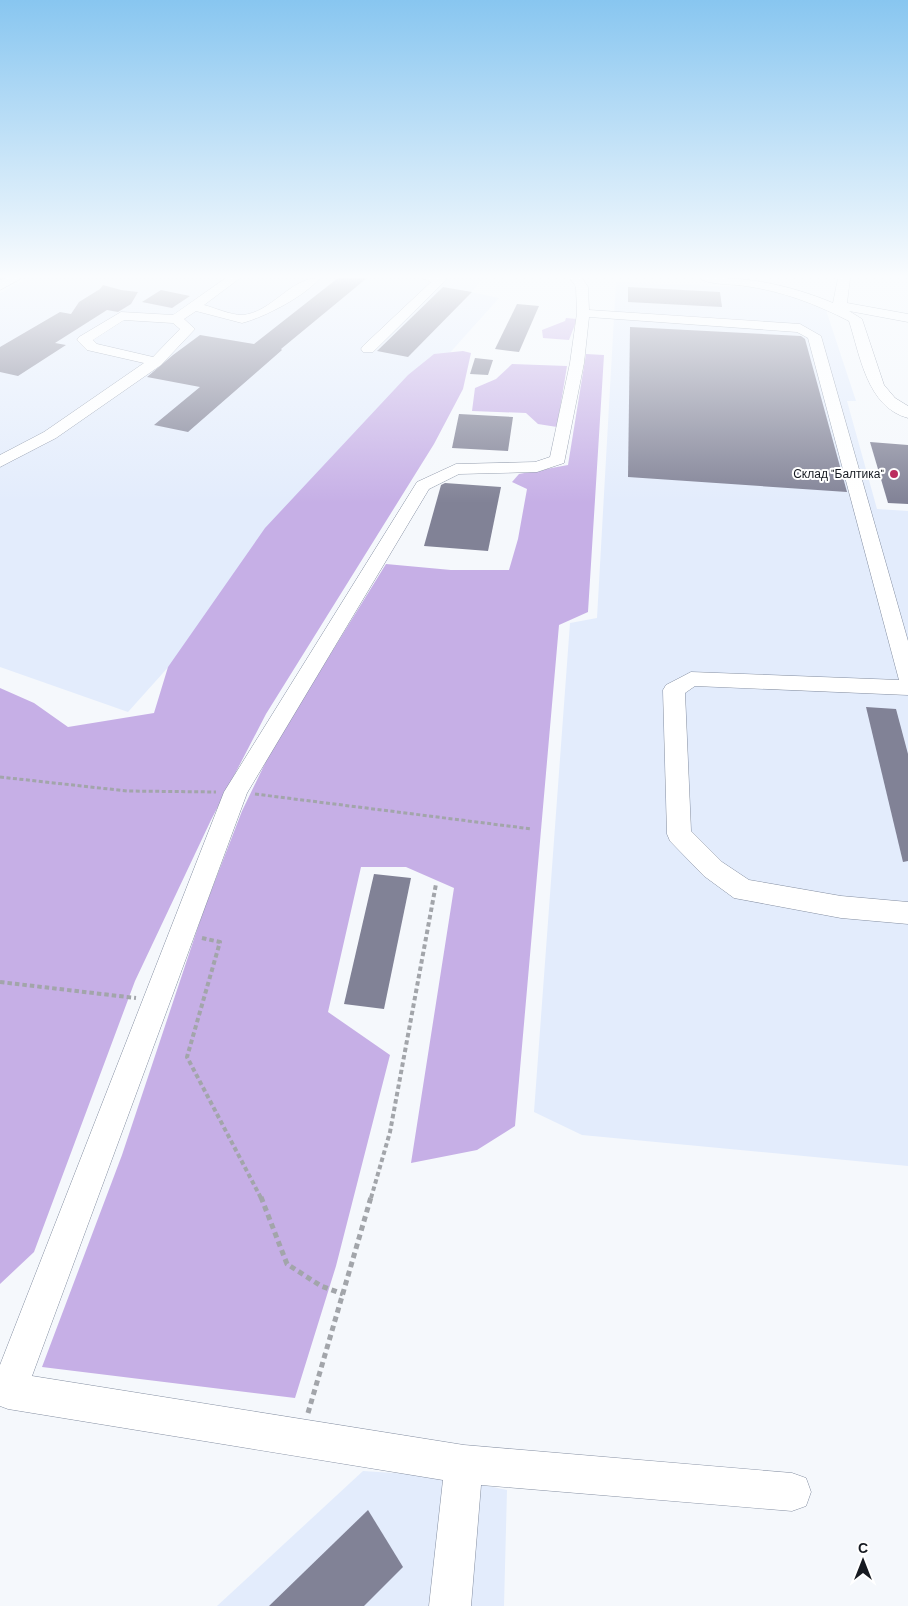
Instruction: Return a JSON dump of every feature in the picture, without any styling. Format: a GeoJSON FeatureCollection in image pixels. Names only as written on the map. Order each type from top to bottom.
{"type":"FeatureCollection","features":[{"type":"Feature","properties":{"kind":"street"},"geometry":{"type":"LineString","coordinates":[[117,353],[156,362]]}},
{"type":"Feature","properties":{"kind":"street"},"geometry":{"type":"LineString","coordinates":[[0,462],[50,435],[156,362],[165,353]]}},
{"type":"Feature","properties":{"kind":"street"},"geometry":{"type":"LineString","coordinates":[[578,353],[558,460],[537,467],[456,469],[423,486],[236,792],[8,1391],[464,1464],[792,1492]]}},
{"type":"Feature","properties":{"kind":"street"},"geometry":{"type":"LineString","coordinates":[[819,353],[908,678]]}},
{"type":"Feature","properties":{"kind":"street"},"geometry":{"type":"LineString","coordinates":[[866,353],[877,386],[890,402],[908,412]]}},
{"type":"Feature","properties":{"kind":"street"},"geometry":{"type":"LineString","coordinates":[[0,443],[50,435]]}},
{"type":"Feature","properties":{"kind":"street"},"geometry":{"type":"LineString","coordinates":[[908,688],[691,679],[674,690],[680,834],[713,870],[743,890],[841,906],[908,913]]}},
{"type":"Feature","properties":{"kind":"street"},"geometry":{"type":"LineString","coordinates":[[450,1606],[464,1464]]}},
{"type":"Feature","properties":{"kind":"path"},"geometry":{"type":"LineString","coordinates":[[0,778],[127,791],[236,792],[532,829]]}},
{"type":"Feature","properties":{"kind":"path"},"geometry":{"type":"LineString","coordinates":[[301,1438],[390,1132],[436,884]]}},
{"type":"Feature","properties":{"kind":"path"},"geometry":{"type":"LineString","coordinates":[[182,933],[220,942],[187,1057],[257,1187],[287,1264],[321,1286],[343,1294]]}},
{"type":"Feature","properties":{"kind":"path"},"geometry":{"type":"LineString","coordinates":[[0,982],[156,1001]]}},
{"type":"Feature","properties":{"kind":"shaded area"},"geometry":{"type":"Polygon","coordinates":[[[0,353],[450,353],[128,712],[0,667],[0,353]]]}},
{"type":"Feature","properties":{"kind":"shaded area"},"geometry":{"type":"Polygon","coordinates":[[[471,353],[463,389],[434,444],[266,714],[211,820],[135,981],[34,1252],[0,1284],[0,688],[34,703],[68,727],[154,713],[168,667],[265,528],[408,375],[434,354],[471,353]]]}},
{"type":"Feature","properties":{"kind":"shaded area"},"geometry":{"type":"Polygon","coordinates":[[[612,353],[840,353],[856,401],[847,401],[877,509],[908,511],[908,1166],[582,1135],[534,1112],[570,623],[597,618],[612,353]]]}},
{"type":"Feature","properties":{"kind":"shaded area"},"geometry":{"type":"Polygon","coordinates":[[[586,354],[604,355],[588,612],[559,625],[515,1126],[477,1150],[411,1163],[454,888],[406,867],[361,867],[328,1012],[390,1055],[336,1266],[295,1398],[42,1367],[122,1155],[203,912],[242,811],[273,747],[386,564],[451,570],[509,570],[518,539],[527,489],[512,482],[519,474],[568,465],[586,354]]]}},
{"type":"Feature","properties":{"kind":"shaded area"},"geometry":{"type":"Polygon","coordinates":[[[512,364],[567,366],[557,427],[538,424],[526,413],[472,411],[475,388],[496,379],[512,364]]]}},
{"type":"Feature","properties":{"kind":"shaded area"},"geometry":{"type":"Polygon","coordinates":[[[363,1471],[440,1476],[507,1490],[504,1606],[217,1606],[363,1471]]]}},
{"type":"Feature","properties":{"kind":"building"},"geometry":{"type":"Polygon","coordinates":[[[0,353],[54,353],[18,376],[0,372],[0,353]]]}},
{"type":"Feature","properties":{"kind":"building"},"geometry":{"type":"Polygon","coordinates":[[[176,353],[279,353],[188,432],[154,425],[200,387],[147,377],[176,353]]]}},
{"type":"Feature","properties":{"kind":"building"},"geometry":{"type":"Polygon","coordinates":[[[387,353],[412,353],[408,357],[387,353]]]}},
{"type":"Feature","properties":{"kind":"building"},"geometry":{"type":"Polygon","coordinates":[[[630,353],[809,353],[847,492],[628,477],[630,353]]]}},
{"type":"Feature","properties":{"kind":"building"},"geometry":{"type":"Polygon","coordinates":[[[475,358],[493,360],[488,375],[470,374],[475,358]]]}},
{"type":"Feature","properties":{"kind":"building"},"geometry":{"type":"Polygon","coordinates":[[[459,414],[513,417],[508,451],[452,448],[459,414]]]}},
{"type":"Feature","properties":{"kind":"building","name":"Склад \"Балтика\""},"geometry":{"type":"Polygon","coordinates":[[[870,442],[908,445],[908,504],[888,503],[870,442]]]}},
{"type":"Feature","properties":{"kind":"building"},"geometry":{"type":"Polygon","coordinates":[[[445,483],[501,487],[488,551],[424,546],[441,485],[445,483]]]}},
{"type":"Feature","properties":{"kind":"building"},"geometry":{"type":"Polygon","coordinates":[[[866,707],[896,709],[908,754],[908,861],[903,862],[866,707]]]}},
{"type":"Feature","properties":{"kind":"building"},"geometry":{"type":"Polygon","coordinates":[[[374,874],[411,878],[384,1009],[344,1004],[374,874]]]}},
{"type":"Feature","properties":{"kind":"building"},"geometry":{"type":"Polygon","coordinates":[[[368,1510],[403,1567],[364,1606],[269,1606],[368,1510]]]}},
{"type":"Feature","properties":{"kind":"place","name":"Склад \"Балтика\""},"geometry":{"type":"Point","coordinates":[894,474]}}]}
